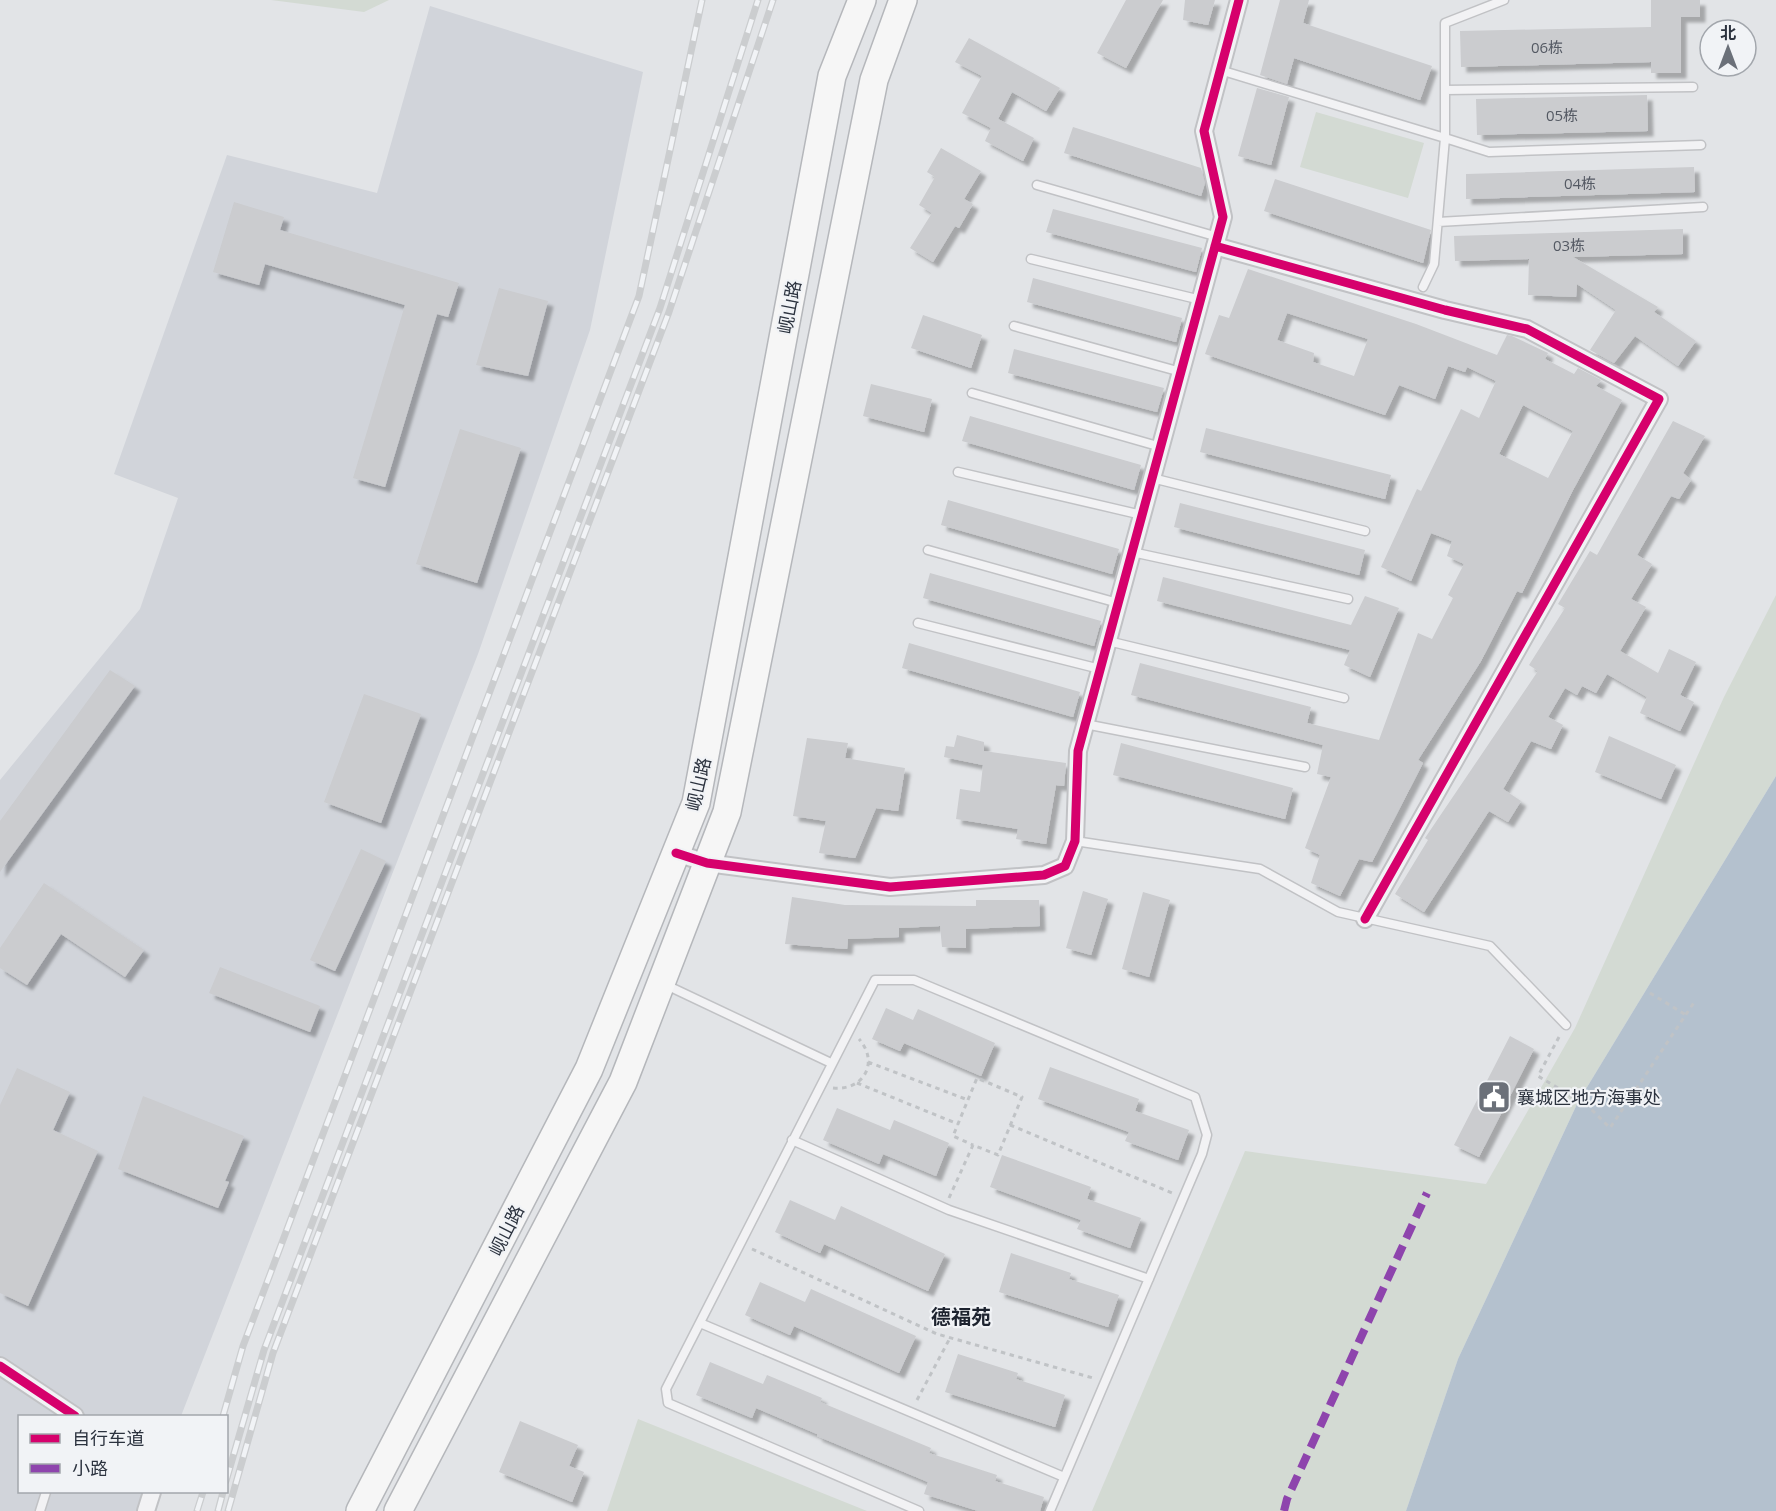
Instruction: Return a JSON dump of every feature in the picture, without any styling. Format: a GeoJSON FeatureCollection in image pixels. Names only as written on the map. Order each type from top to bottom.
{"type":"FeatureCollection","features":[{"type":"Feature","properties":{"kind":"highway","name":"岘山路"},"geometry":{"type":"LineString","coordinates":[[360,1511],[590,1069],[696,802],[832,76],[862,0]]}},
{"type":"Feature","properties":{"kind":"highway","name":"岘山路"},"geometry":{"type":"LineString","coordinates":[[398,1511],[623,1082],[727,812],[874,80],[903,0]]}},
{"type":"Feature","properties":{"kind":"street"},"geometry":{"type":"LineString","coordinates":[[676,853],[707,863],[890,887],[1044,875],[1065,866],[1075,841],[1078,751],[1223,217],[1204,131],[1239,0]]}},
{"type":"Feature","properties":{"kind":"street"},"geometry":{"type":"LineString","coordinates":[[1217,241],[1445,310],[1527,329],[1659,399],[1365,919]]}},
{"type":"Feature","properties":{"kind":"street"},"geometry":{"type":"LineString","coordinates":[[0,1366],[72,1415]]}},
{"type":"Feature","properties":{"kind":"street"},"geometry":{"type":"LineString","coordinates":[[146,1511],[151,1493]]}},
{"type":"Feature","properties":{"kind":"lane"},"geometry":{"type":"LineString","coordinates":[[1423,287],[1434,264],[1445,138],[1445,23],[1504,0]]}},
{"type":"Feature","properties":{"kind":"lane"},"geometry":{"type":"LineString","coordinates":[[1220,70],[1489,152],[1701,145]]}},
{"type":"Feature","properties":{"kind":"lane"},"geometry":{"type":"LineString","coordinates":[[1445,90],[1693,87]]}},
{"type":"Feature","properties":{"kind":"lane"},"geometry":{"type":"LineString","coordinates":[[1036,185],[1217,241]]}},
{"type":"Feature","properties":{"kind":"lane"},"geometry":{"type":"LineString","coordinates":[[1438,222],[1703,207]]}},
{"type":"Feature","properties":{"kind":"lane"},"geometry":{"type":"LineString","coordinates":[[1031,259],[1201,300]]}},
{"type":"Feature","properties":{"kind":"lane"},"geometry":{"type":"LineString","coordinates":[[1014,326],[1181,372]]}},
{"type":"Feature","properties":{"kind":"lane"},"geometry":{"type":"LineString","coordinates":[[972,393],[1161,447]]}},
{"type":"Feature","properties":{"kind":"lane"},"geometry":{"type":"LineString","coordinates":[[958,472],[1142,515]]}},
{"type":"Feature","properties":{"kind":"lane"},"geometry":{"type":"LineString","coordinates":[[1152,478],[1365,531]]}},
{"type":"Feature","properties":{"kind":"lane"},"geometry":{"type":"LineString","coordinates":[[928,550],[1118,603]]}},
{"type":"Feature","properties":{"kind":"lane"},"geometry":{"type":"LineString","coordinates":[[1132,552],[1348,599]]}},
{"type":"Feature","properties":{"kind":"lane"},"geometry":{"type":"LineString","coordinates":[[918,623],[1100,669]]}},
{"type":"Feature","properties":{"kind":"lane"},"geometry":{"type":"LineString","coordinates":[[1108,641],[1344,698]]}},
{"type":"Feature","properties":{"kind":"lane"},"geometry":{"type":"LineString","coordinates":[[1085,724],[1305,767]]}},
{"type":"Feature","properties":{"kind":"lane"},"geometry":{"type":"LineString","coordinates":[[1075,841],[1260,869],[1338,912],[1490,946],[1566,1025]]}},
{"type":"Feature","properties":{"kind":"lane"},"geometry":{"type":"LineString","coordinates":[[918,1511],[668,1403],[666,1389],[875,980],[914,980],[1195,1097],[1207,1135],[1202,1154],[1050,1511]]}},
{"type":"Feature","properties":{"kind":"lane"},"geometry":{"type":"LineString","coordinates":[[661,983],[831,1063]]}},
{"type":"Feature","properties":{"kind":"lane"},"geometry":{"type":"LineString","coordinates":[[792,1140],[944,1208],[1149,1280]]}},
{"type":"Feature","properties":{"kind":"lane"},"geometry":{"type":"LineString","coordinates":[[700,1323],[1064,1477]]}},
{"type":"Feature","properties":{"kind":"lane"},"geometry":{"type":"LineString","coordinates":[[40,1511],[45,1493]]}},
{"type":"Feature","properties":{"kind":"path"},"geometry":{"type":"LineString","coordinates":[[1650,993],[1686,1015]]}},
{"type":"Feature","properties":{"kind":"path"},"geometry":{"type":"LineString","coordinates":[[1566,1025],[1538,1076],[1588,1106],[1610,1128],[1695,1001]]}},
{"type":"Feature","properties":{"kind":"path"},"geometry":{"type":"LineString","coordinates":[[819,1087],[845,1089],[863,1079],[867,1048],[850,1028]]}},
{"type":"Feature","properties":{"kind":"path"},"geometry":{"type":"LineString","coordinates":[[867,1062],[968,1100]]}},
{"type":"Feature","properties":{"kind":"path"},"geometry":{"type":"LineString","coordinates":[[977,1078],[1022,1096],[998,1155],[952,1136],[968,1100],[977,1078]]}},
{"type":"Feature","properties":{"kind":"path"},"geometry":{"type":"LineString","coordinates":[[856,1083],[958,1124]]}},
{"type":"Feature","properties":{"kind":"path"},"geometry":{"type":"LineString","coordinates":[[1010,1125],[1184,1197]]}},
{"type":"Feature","properties":{"kind":"path"},"geometry":{"type":"LineString","coordinates":[[944,1208],[973,1145]]}},
{"type":"Feature","properties":{"kind":"path"},"geometry":{"type":"LineString","coordinates":[[740,1243],[950,1338],[1105,1381]]}},
{"type":"Feature","properties":{"kind":"path"},"geometry":{"type":"LineString","coordinates":[[911,1412],[950,1338]]}},
{"type":"Feature","properties":{"kind":"shaded area"},"geometry":{"type":"Polygon","coordinates":[[[271,0],[389,0],[364,12],[271,0]]]}},
{"type":"Feature","properties":{"kind":"shaded area"},"geometry":{"type":"Polygon","coordinates":[[[430,6],[643,72],[590,330],[478,654],[181,1415],[18,1415],[18,1493],[152,1493],[146,1511],[0,1511],[0,780],[140,609],[178,498],[114,474],[227,155],[377,193],[430,6]]]}},
{"type":"Feature","properties":{"kind":"shaded area"},"geometry":{"type":"Polygon","coordinates":[[[1316,112],[1424,143],[1408,198],[1300,167],[1316,112]]]}},
{"type":"Feature","properties":{"kind":"shaded area"},"geometry":{"type":"Polygon","coordinates":[[[1776,595],[1776,776],[1578,1102],[1458,1359],[1406,1511],[1092,1511],[1245,1151],[1486,1184],[1575,1028],[1724,697],[1776,595]]]}},
{"type":"Feature","properties":{"kind":"shaded area"},"geometry":{"type":"Polygon","coordinates":[[[638,1419],[867,1511],[607,1511],[638,1419]]]}},
{"type":"Feature","properties":{"kind":"water"},"geometry":{"type":"Polygon","coordinates":[[[1776,776],[1776,1511],[1406,1511],[1458,1359],[1578,1102],[1776,776]]]}},
{"type":"Feature","properties":{"kind":"building"},"geometry":{"type":"Polygon","coordinates":[[[1126,0],[1163,0],[1126,68],[1097,53],[1126,0]]]}},
{"type":"Feature","properties":{"kind":"building"},"geometry":{"type":"Polygon","coordinates":[[[1185,0],[1215,0],[1208,25],[1183,20],[1185,0]]]}},
{"type":"Feature","properties":{"kind":"building"},"geometry":{"type":"Polygon","coordinates":[[[1280,0],[1309,0],[1303,23],[1432,66],[1420,100],[1294,58],[1287,84],[1260,75],[1280,0]]]}},
{"type":"Feature","properties":{"kind":"building"},"geometry":{"type":"Polygon","coordinates":[[[1651,0],[1700,0],[1700,17],[1681,17],[1681,73],[1651,73],[1651,62],[1461,67],[1460,31],[1651,27],[1651,0]]]}},
{"type":"Feature","properties":{"kind":"building"},"geometry":{"type":"Polygon","coordinates":[[[969,38],[1060,88],[1046,111],[1012,92],[998,119],[1034,138],[1023,161],[985,141],[991,128],[962,113],[982,76],[955,62],[969,38]]]}},
{"type":"Feature","properties":{"kind":"building"},"geometry":{"type":"Polygon","coordinates":[[[1257,88],[1289,97],[1271,165],[1238,156],[1257,88]]]}},
{"type":"Feature","properties":{"kind":"building"},"geometry":{"type":"Polygon","coordinates":[[[1647,95],[1648,131],[1477,135],[1476,99],[1647,95]]]}},
{"type":"Feature","properties":{"kind":"building"},"geometry":{"type":"Polygon","coordinates":[[[1073,127],[1201,168],[1205,183],[1201,196],[1064,153],[1073,127]]]}},
{"type":"Feature","properties":{"kind":"building"},"geometry":{"type":"Polygon","coordinates":[[[941,148],[981,171],[964,199],[973,204],[959,228],[955,226],[933,262],[910,248],[932,213],[919,205],[935,177],[927,172],[941,148]]]}},
{"type":"Feature","properties":{"kind":"building"},"geometry":{"type":"Polygon","coordinates":[[[1694,167],[1695,192],[1466,199],[1466,174],[1694,167]]]}},
{"type":"Feature","properties":{"kind":"building"},"geometry":{"type":"Polygon","coordinates":[[[1275,179],[1431,230],[1423,263],[1264,211],[1275,179]]]}},
{"type":"Feature","properties":{"kind":"building"},"geometry":{"type":"Polygon","coordinates":[[[234,202],[284,217],[280,230],[459,283],[448,317],[437,314],[385,487],[353,478],[405,305],[265,264],[259,285],[213,272],[234,202]]]}},
{"type":"Feature","properties":{"kind":"building"},"geometry":{"type":"Polygon","coordinates":[[[1053,209],[1202,248],[1196,272],[1046,232],[1053,209]]]}},
{"type":"Feature","properties":{"kind":"building"},"geometry":{"type":"Polygon","coordinates":[[[1683,229],[1683,254],[1573,257],[1658,307],[1654,312],[1696,341],[1678,366],[1635,336],[1614,363],[1590,350],[1616,310],[1577,284],[1576,297],[1528,295],[1529,259],[1455,261],[1454,236],[1683,229]]]}},
{"type":"Feature","properties":{"kind":"building"},"geometry":{"type":"Polygon","coordinates":[[[1248,269],[1416,324],[1497,355],[1507,335],[1512,336],[1548,353],[1545,359],[1574,374],[1578,368],[1601,380],[1596,386],[1622,400],[1573,490],[1522,593],[1517,591],[1481,661],[1418,760],[1423,763],[1372,862],[1359,859],[1340,896],[1311,883],[1320,855],[1305,848],[1331,777],[1317,774],[1323,745],[1131,695],[1140,663],[1311,707],[1307,723],[1379,740],[1418,633],[1432,639],[1453,598],[1448,595],[1464,564],[1447,556],[1452,541],[1431,533],[1411,581],[1381,567],[1417,489],[1421,491],[1461,409],[1479,418],[1496,381],[1467,367],[1465,372],[1448,366],[1435,399],[1399,385],[1385,415],[1205,354],[1219,315],[1229,318],[1248,269]],[[1287,313],[1277,340],[1314,353],[1313,362],[1354,376],[1368,339],[1287,313]],[[1523,405],[1499,454],[1548,478],[1573,431],[1523,405]]]}},
{"type":"Feature","properties":{"kind":"building"},"geometry":{"type":"Polygon","coordinates":[[[1033,278],[1182,318],[1176,342],[1027,302],[1033,278]]]}},
{"type":"Feature","properties":{"kind":"building"},"geometry":{"type":"Polygon","coordinates":[[[499,288],[548,301],[528,376],[476,365],[499,288]]]}},
{"type":"Feature","properties":{"kind":"building"},"geometry":{"type":"Polygon","coordinates":[[[923,315],[982,335],[971,368],[911,348],[923,315]]]}},
{"type":"Feature","properties":{"kind":"building"},"geometry":{"type":"Polygon","coordinates":[[[1014,349],[1164,388],[1157,412],[1008,373],[1014,349]]]}},
{"type":"Feature","properties":{"kind":"building"},"geometry":{"type":"Polygon","coordinates":[[[871,384],[932,399],[924,432],[863,416],[871,384]]]}},
{"type":"Feature","properties":{"kind":"building"},"geometry":{"type":"Polygon","coordinates":[[[970,416],[1141,465],[1134,490],[962,441],[970,416]]]}},
{"type":"Feature","properties":{"kind":"building"},"geometry":{"type":"Polygon","coordinates":[[[1673,421],[1705,436],[1683,473],[1691,480],[1679,499],[1671,496],[1637,555],[1652,564],[1631,599],[1646,607],[1620,651],[1658,673],[1669,649],[1696,662],[1680,695],[1694,702],[1680,731],[1640,713],[1647,697],[1607,674],[1596,693],[1582,686],[1577,695],[1565,688],[1548,717],[1563,725],[1551,749],[1531,741],[1503,789],[1521,801],[1508,822],[1489,811],[1424,912],[1395,894],[1428,840],[1425,838],[1538,671],[1529,665],[1565,608],[1558,604],[1590,551],[1597,555],[1673,421]]]}},
{"type":"Feature","properties":{"kind":"building"},"geometry":{"type":"Polygon","coordinates":[[[1206,428],[1391,475],[1385,499],[1200,452],[1206,428]]]}},
{"type":"Feature","properties":{"kind":"building"},"geometry":{"type":"Polygon","coordinates":[[[460,429],[521,448],[477,583],[416,564],[460,429]]]}},
{"type":"Feature","properties":{"kind":"building"},"geometry":{"type":"Polygon","coordinates":[[[948,500],[1119,549],[1112,574],[941,525],[948,500]]]}},
{"type":"Feature","properties":{"kind":"building"},"geometry":{"type":"Polygon","coordinates":[[[1180,503],[1365,550],[1359,575],[1174,527],[1180,503]]]}},
{"type":"Feature","properties":{"kind":"building"},"geometry":{"type":"Polygon","coordinates":[[[930,573],[1101,621],[1094,646],[923,598],[930,573]]]}},
{"type":"Feature","properties":{"kind":"building"},"geometry":{"type":"Polygon","coordinates":[[[1163,577],[1351,625],[1365,596],[1399,608],[1370,677],[1344,665],[1350,650],[1157,601],[1163,577]]]}},
{"type":"Feature","properties":{"kind":"building"},"geometry":{"type":"Polygon","coordinates":[[[909,643],[1080,692],[1073,717],[902,668],[909,643]]]}},
{"type":"Feature","properties":{"kind":"building"},"geometry":{"type":"Polygon","coordinates":[[[110,670],[135,686],[0,872],[0,821],[110,670]]]}},
{"type":"Feature","properties":{"kind":"building"},"geometry":{"type":"Polygon","coordinates":[[[364,694],[421,714],[381,823],[324,802],[364,694]]]}},
{"type":"Feature","properties":{"kind":"building"},"geometry":{"type":"Polygon","coordinates":[[[957,735],[984,742],[984,751],[1066,763],[1064,786],[1056,785],[1046,844],[1016,839],[1018,829],[956,819],[960,789],[980,792],[983,765],[944,757],[946,746],[954,747],[957,735]]]}},
{"type":"Feature","properties":{"kind":"building"},"geometry":{"type":"Polygon","coordinates":[[[1609,736],[1676,765],[1661,799],[1595,772],[1609,736]]]}},
{"type":"Feature","properties":{"kind":"building"},"geometry":{"type":"Polygon","coordinates":[[[807,738],[848,743],[845,758],[905,768],[898,811],[876,808],[855,858],[819,853],[826,821],[793,816],[807,738]]]}},
{"type":"Feature","properties":{"kind":"building"},"geometry":{"type":"Polygon","coordinates":[[[1121,743],[1293,788],[1285,819],[1113,775],[1121,743]]]}},
{"type":"Feature","properties":{"kind":"building"},"geometry":{"type":"Polygon","coordinates":[[[361,849],[386,861],[335,971],[310,960],[361,849]]]}},
{"type":"Feature","properties":{"kind":"building"},"geometry":{"type":"Polygon","coordinates":[[[44,883],[144,950],[125,977],[61,934],[27,985],[0,968],[0,948],[44,883]]]}},
{"type":"Feature","properties":{"kind":"building"},"geometry":{"type":"Polygon","coordinates":[[[1083,891],[1108,899],[1091,955],[1066,948],[1083,891]]]}},
{"type":"Feature","properties":{"kind":"building"},"geometry":{"type":"Polygon","coordinates":[[[1143,892],[1170,900],[1149,977],[1122,969],[1143,892]]]}},
{"type":"Feature","properties":{"kind":"building"},"geometry":{"type":"Polygon","coordinates":[[[792,897],[845,905],[976,906],[976,900],[1039,900],[1040,926],[966,929],[966,948],[942,947],[940,926],[899,928],[899,937],[848,939],[847,949],[785,944],[792,897]]]}},
{"type":"Feature","properties":{"kind":"building"},"geometry":{"type":"Polygon","coordinates":[[[220,967],[320,1006],[310,1032],[209,993],[220,967]]]}},
{"type":"Feature","properties":{"kind":"building"},"geometry":{"type":"Polygon","coordinates":[[[886,1008],[913,1020],[918,1009],[995,1043],[981,1076],[904,1043],[900,1051],[872,1039],[886,1008]]]}},
{"type":"Feature","properties":{"kind":"building","name":"襄城区地方海事处"},"geometry":{"type":"Polygon","coordinates":[[[1510,1036],[1534,1049],[1479,1157],[1454,1145],[1510,1036]]]}},
{"type":"Feature","properties":{"kind":"building"},"geometry":{"type":"Polygon","coordinates":[[[1050,1067],[1139,1099],[1135,1111],[1189,1130],[1178,1160],[1125,1141],[1129,1132],[1038,1099],[1050,1067]]]}},
{"type":"Feature","properties":{"kind":"building"},"geometry":{"type":"Polygon","coordinates":[[[17,1068],[70,1092],[53,1130],[98,1151],[28,1306],[0,1293],[0,1105],[17,1068]]]}},
{"type":"Feature","properties":{"kind":"building"},"geometry":{"type":"Polygon","coordinates":[[[143,1096],[244,1136],[225,1181],[229,1182],[218,1208],[118,1169],[143,1096]]]}},
{"type":"Feature","properties":{"kind":"building"},"geometry":{"type":"Polygon","coordinates":[[[837,1108],[890,1130],[894,1120],[949,1143],[936,1176],[883,1154],[879,1164],[823,1140],[837,1108]]]}},
{"type":"Feature","properties":{"kind":"building"},"geometry":{"type":"Polygon","coordinates":[[[1002,1155],[1091,1187],[1087,1199],[1141,1218],[1130,1248],[1077,1229],[1081,1220],[990,1187],[1002,1155]]]}},
{"type":"Feature","properties":{"kind":"building"},"geometry":{"type":"Polygon","coordinates":[[[790,1200],[835,1220],[841,1206],[945,1254],[928,1291],[824,1244],[820,1253],[775,1232],[790,1200]]]}},
{"type":"Feature","properties":{"kind":"building"},"geometry":{"type":"Polygon","coordinates":[[[1011,1253],[1071,1273],[1069,1279],[1119,1295],[1108,1327],[999,1292],[1011,1253]]]}},
{"type":"Feature","properties":{"kind":"building"},"geometry":{"type":"Polygon","coordinates":[[[760,1282],[805,1302],[811,1289],[916,1336],[899,1373],[794,1326],[790,1335],[745,1315],[760,1282]]]}},
{"type":"Feature","properties":{"kind":"building"},"geometry":{"type":"Polygon","coordinates":[[[958,1354],[1018,1373],[1016,1379],[1065,1395],[1055,1427],[945,1392],[958,1354]]]}},
{"type":"Feature","properties":{"kind":"building"},"geometry":{"type":"Polygon","coordinates":[[[710,1362],[763,1384],[767,1375],[822,1398],[820,1402],[931,1448],[929,1453],[997,1475],[995,1481],[1044,1497],[1040,1511],[978,1511],[924,1494],[928,1482],[756,1408],[752,1418],[696,1395],[710,1362]]]}},
{"type":"Feature","properties":{"kind":"building"},"geometry":{"type":"Polygon","coordinates":[[[520,1421],[578,1445],[569,1466],[584,1472],[572,1502],[499,1472],[520,1421]]]}},
{"type":"Feature","properties":{"kind":"railway"},"geometry":{"type":"LineString","coordinates":[[223,1415],[243,1346],[639,296],[702,0]]}},
{"type":"Feature","properties":{"kind":"railway"},"geometry":{"type":"LineString","coordinates":[[228,1474],[264,1350],[660,308],[758,0]]}},
{"type":"Feature","properties":{"kind":"railway"},"geometry":{"type":"LineString","coordinates":[[228,1511],[273,1353],[669,312],[773,0]]}},
{"type":"Feature","properties":{"kind":"railway"},"geometry":{"type":"LineString","coordinates":[[197,1511],[203,1493]]}},
{"type":"Feature","properties":{"kind":"railway"},"geometry":{"type":"LineString","coordinates":[[218,1511],[223,1493]]}},
{"type":"Feature","properties":{"kind":"marked path"},"geometry":{"type":"LineString","coordinates":[[1284,1511],[1287,1499],[1427,1193]]}},
{"type":"Feature","properties":{"kind":"cycle path"},"geometry":{"type":"LineString","coordinates":[[676,853],[707,863],[890,887],[1044,875],[1065,866],[1075,841],[1078,751],[1223,217],[1204,131],[1239,0]]}},
{"type":"Feature","properties":{"kind":"cycle path"},"geometry":{"type":"LineString","coordinates":[[1215,246],[1445,310],[1527,329],[1659,399],[1365,919]]}},
{"type":"Feature","properties":{"kind":"cycle path"},"geometry":{"type":"LineString","coordinates":[[0,1366],[74,1415]]}},
{"type":"Feature","properties":{"kind":"place","name":"襄城区地方海事处"},"geometry":{"type":"Point","coordinates":[1494,1097]}},
{"type":"Feature","properties":{"kind":"district","name":"德福苑"},"geometry":{"type":"Point","coordinates":[961,1316]}}]}
